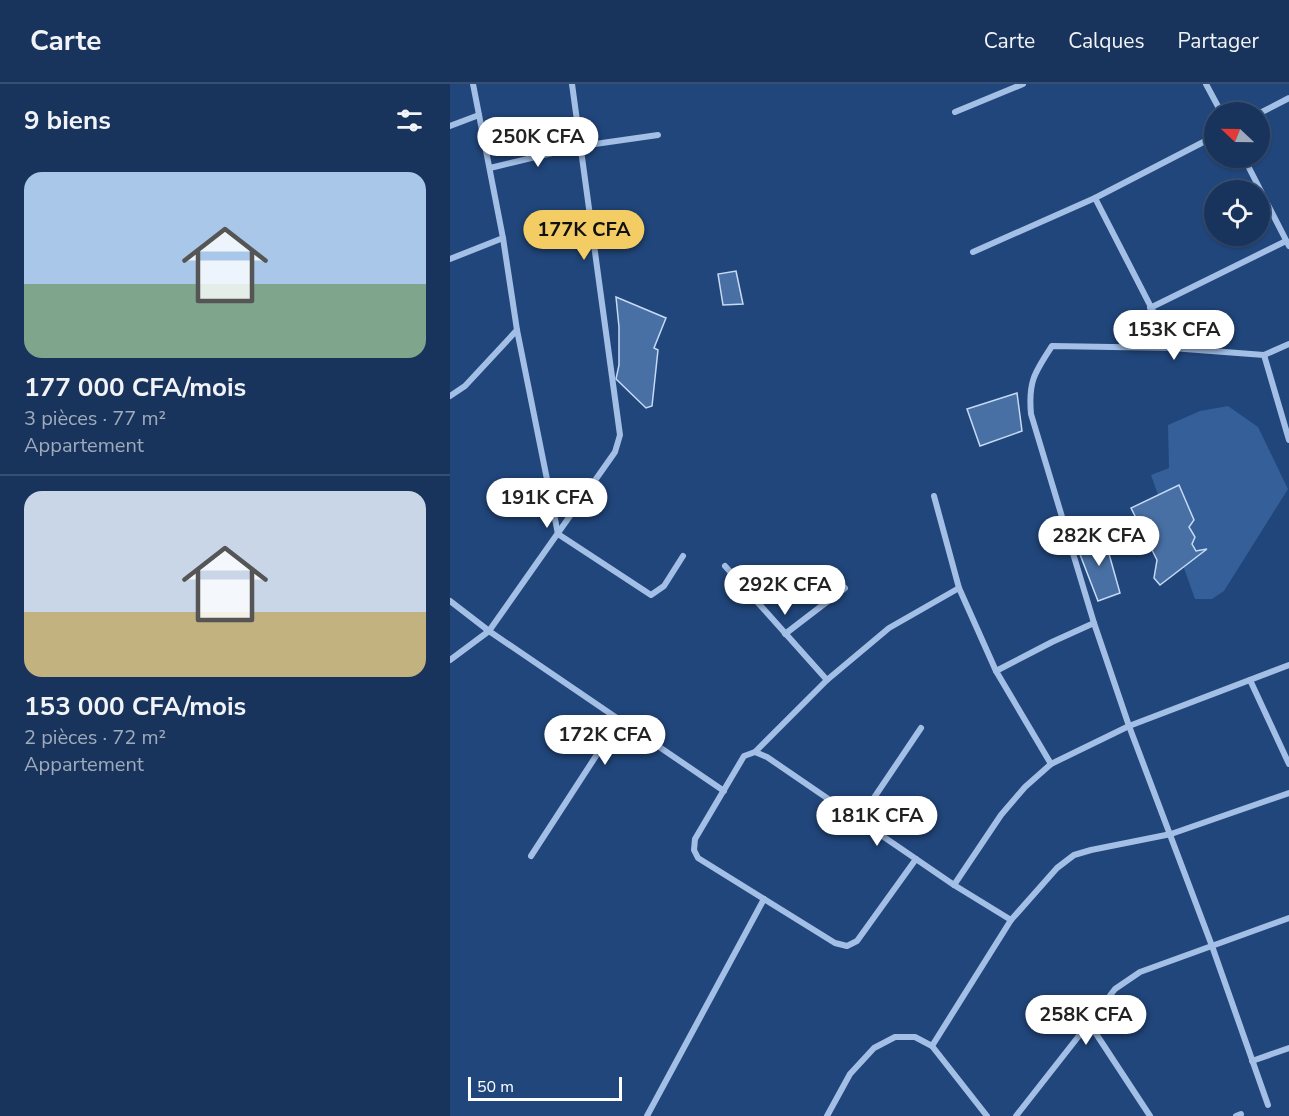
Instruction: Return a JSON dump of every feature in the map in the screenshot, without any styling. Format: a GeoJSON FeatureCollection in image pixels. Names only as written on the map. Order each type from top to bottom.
{"type":"FeatureCollection","features":[{"type":"Feature","properties":{"kind":"street"},"geometry":{"type":"LineString","coordinates":[[473,84],[503,238],[517,330],[558,534],[651,595],[664,586],[684,556]]}},
{"type":"Feature","properties":{"kind":"street"},"geometry":{"type":"LineString","coordinates":[[450,660],[489,631],[615,452],[620,435],[572,84]]}},
{"type":"Feature","properties":{"kind":"street"},"geometry":{"type":"LineString","coordinates":[[955,112],[1023,84]]}},
{"type":"Feature","properties":{"kind":"street"},"geometry":{"type":"LineString","coordinates":[[1206,84],[1216,102]]}},
{"type":"Feature","properties":{"kind":"street"},"geometry":{"type":"LineString","coordinates":[[1270,108],[1289,98]]}},
{"type":"Feature","properties":{"kind":"street"},"geometry":{"type":"LineString","coordinates":[[450,126],[479,115]]}},
{"type":"Feature","properties":{"kind":"street"},"geometry":{"type":"LineString","coordinates":[[490,168],[581,146],[658,135]]}},
{"type":"Feature","properties":{"kind":"street"},"geometry":{"type":"LineString","coordinates":[[973,252],[1095,198],[1204,142]]}},
{"type":"Feature","properties":{"kind":"street"},"geometry":{"type":"LineString","coordinates":[[1150,308],[1288,244],[1249,168]]}},
{"type":"Feature","properties":{"kind":"street"},"geometry":{"type":"LineString","coordinates":[[1095,198],[1172,348]]}},
{"type":"Feature","properties":{"kind":"street"},"geometry":{"type":"LineString","coordinates":[[450,259],[503,238]]}},
{"type":"Feature","properties":{"kind":"street"},"geometry":{"type":"LineString","coordinates":[[450,396],[465,386],[517,330]]}},
{"type":"Feature","properties":{"kind":"street"},"geometry":{"type":"LineString","coordinates":[[1268,1105],[1094,623],[1031,414],[1029,395],[1034,374],[1052,346],[1172,348],[1264,356],[1289,344]]}},
{"type":"Feature","properties":{"kind":"street"},"geometry":{"type":"LineString","coordinates":[[1264,356],[1289,440]]}},
{"type":"Feature","properties":{"kind":"street"},"geometry":{"type":"LineString","coordinates":[[934,496],[959,588],[996,671],[1051,764]]}},
{"type":"Feature","properties":{"kind":"street"},"geometry":{"type":"LineString","coordinates":[[725,566],[827,681]]}},
{"type":"Feature","properties":{"kind":"street"},"geometry":{"type":"LineString","coordinates":[[785,634],[844,588]]}},
{"type":"Feature","properties":{"kind":"street"},"geometry":{"type":"LineString","coordinates":[[916,859],[857,941],[847,946],[835,943],[698,858],[694,850],[695,839],[744,756],[755,752],[827,681],[889,628],[959,588]]}},
{"type":"Feature","properties":{"kind":"street"},"geometry":{"type":"LineString","coordinates":[[450,601],[489,631],[724,791]]}},
{"type":"Feature","properties":{"kind":"street"},"geometry":{"type":"LineString","coordinates":[[996,671],[1094,623]]}},
{"type":"Feature","properties":{"kind":"street"},"geometry":{"type":"LineString","coordinates":[[954,885],[1001,815],[1024,788],[1051,764],[1130,726],[1289,665]]}},
{"type":"Feature","properties":{"kind":"street"},"geometry":{"type":"LineString","coordinates":[[1250,680],[1289,764]]}},
{"type":"Feature","properties":{"kind":"street"},"geometry":{"type":"LineString","coordinates":[[531,856],[620,719]]}},
{"type":"Feature","properties":{"kind":"street"},"geometry":{"type":"LineString","coordinates":[[859,820],[921,728]]}},
{"type":"Feature","properties":{"kind":"street"},"geometry":{"type":"LineString","coordinates":[[755,752],[767,757],[954,885],[1011,920]]}},
{"type":"Feature","properties":{"kind":"street"},"geometry":{"type":"LineString","coordinates":[[932,1046],[1011,920],[1057,868],[1074,855],[1171,834],[1289,793]]}},
{"type":"Feature","properties":{"kind":"street"},"geometry":{"type":"LineString","coordinates":[[647,1116],[764,899]]}},
{"type":"Feature","properties":{"kind":"street"},"geometry":{"type":"LineString","coordinates":[[1016,1116],[1115,989],[1140,972],[1289,918]]}},
{"type":"Feature","properties":{"kind":"street"},"geometry":{"type":"LineString","coordinates":[[1089,1023],[1150,1116]]}},
{"type":"Feature","properties":{"kind":"street"},"geometry":{"type":"LineString","coordinates":[[827,1116],[850,1074],[874,1048],[895,1037],[915,1036],[932,1046],[987,1116]]}},
{"type":"Feature","properties":{"kind":"street"},"geometry":{"type":"LineString","coordinates":[[1252,1060],[1289,1048]]}},
{"type":"Feature","properties":{"kind":"shaded area"},"geometry":{"type":"Polygon","coordinates":[[[1228,406],[1258,427],[1288,489],[1224,591],[1212,599],[1195,599],[1151,475],[1169,468],[1168,425],[1200,411],[1228,406]]]}},
{"type":"Feature","properties":{"kind":"building"},"geometry":{"type":"Polygon","coordinates":[[[736,271],[743,304],[723,305],[718,274],[736,271]]]}},
{"type":"Feature","properties":{"kind":"building"},"geometry":{"type":"Polygon","coordinates":[[[616,297],[666,318],[654,348],[658,350],[652,406],[646,408],[616,379],[619,365],[619,327],[616,297]]]}},
{"type":"Feature","properties":{"kind":"building"},"geometry":{"type":"Polygon","coordinates":[[[1017,393],[1022,431],[980,446],[967,409],[1017,393]]]}},
{"type":"Feature","properties":{"kind":"building"},"geometry":{"type":"Polygon","coordinates":[[[1179,485],[1194,520],[1189,527],[1195,537],[1192,544],[1196,551],[1207,549],[1160,585],[1154,578],[1157,560],[1131,508],[1179,485]]]}},
{"type":"Feature","properties":{"kind":"building"},"geometry":{"type":"Polygon","coordinates":[[[1104,536],[1120,593],[1098,601],[1076,544],[1104,536]]]}}]}
